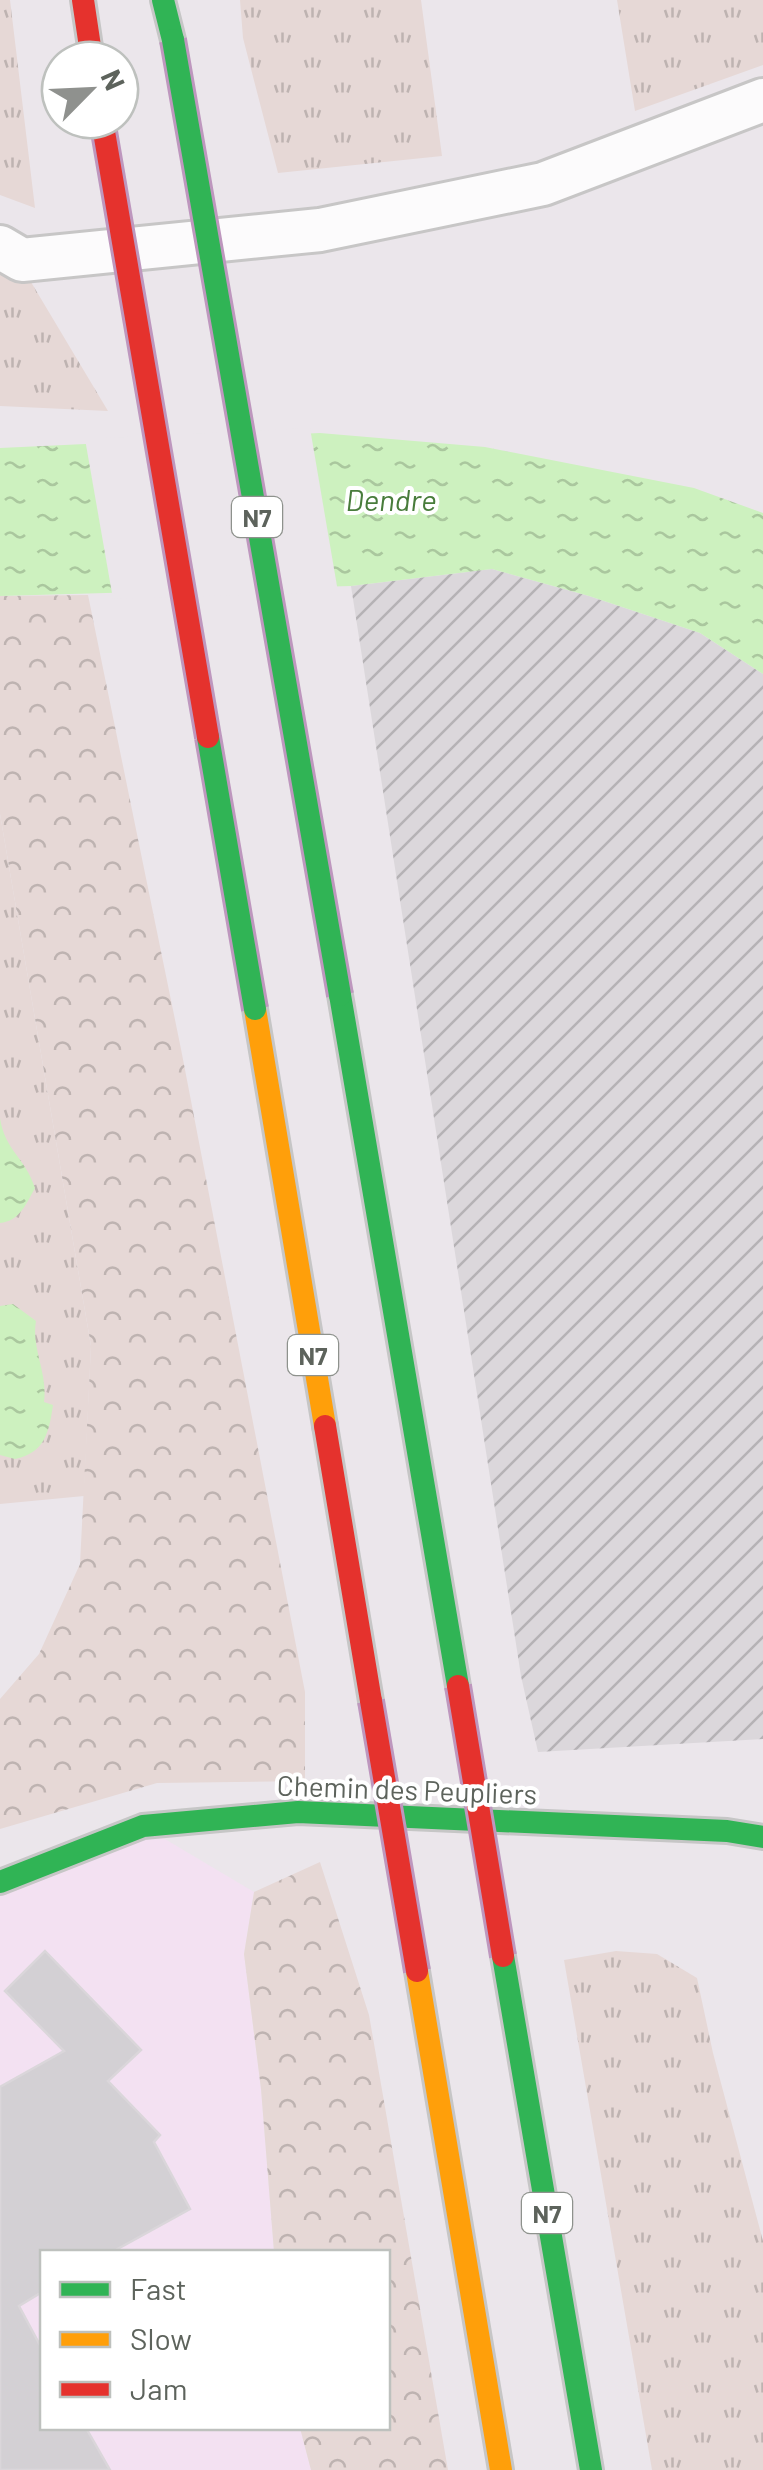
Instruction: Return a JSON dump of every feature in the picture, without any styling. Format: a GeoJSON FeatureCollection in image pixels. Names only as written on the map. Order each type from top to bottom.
{"type":"FeatureCollection","features":[{"type":"Feature","properties":{"kind":"main road"},"geometry":{"type":"LineString","coordinates":[[83,0],[88,40]]}},
{"type":"Feature","properties":{"kind":"main road","name":"N7"},"geometry":{"type":"LineString","coordinates":[[162,0],[174,40],[340,995],[591,2470]]}},
{"type":"Feature","properties":{"kind":"main road"},"geometry":{"type":"LineString","coordinates":[[174,40],[183,0]]}},
{"type":"Feature","properties":{"kind":"main road","name":"N7"},"geometry":{"type":"LineString","coordinates":[[105,140],[501,2470]]}},
{"type":"Feature","properties":{"kind":"main road","name":"Chemin des Peupliers"},"geometry":{"type":"LineString","coordinates":[[0,1882],[143,1826],[298,1812],[728,1831],[763,1838]]}},
{"type":"Feature","properties":{"kind":"street"},"geometry":{"type":"LineString","coordinates":[[7,256],[320,230],[524,188],[763,100]]}},
{"type":"Feature","properties":{"kind":"shaded area"},"geometry":{"type":"Polygon","coordinates":[[[492,569],[700,633],[763,674],[763,1739],[538,1752],[521,1676],[351,586],[492,569]]]}},
{"type":"Feature","properties":{"kind":"shaded area"},"geometry":{"type":"Polygon","coordinates":[[[143,1826],[254,1892],[244,1954],[261,2089],[274,2250],[40,2250],[40,2430],[301,2430],[311,2470],[0,2470],[0,1882],[143,1826]]]}},
{"type":"Feature","properties":{"kind":"green space"},"geometry":{"type":"Polygon","coordinates":[[[0,0],[10,0],[35,208],[0,195],[0,0]]]}},
{"type":"Feature","properties":{"kind":"green space"},"geometry":{"type":"Polygon","coordinates":[[[240,0],[421,0],[442,156],[278,173],[243,38],[240,0]]]}},
{"type":"Feature","properties":{"kind":"green space"},"geometry":{"type":"Polygon","coordinates":[[[617,0],[763,0],[763,65],[635,111],[617,0]]]}},
{"type":"Feature","properties":{"kind":"green space"},"geometry":{"type":"Polygon","coordinates":[[[22,267],[108,411],[0,406],[0,269],[22,267]]]}},
{"type":"Feature","properties":{"kind":"green space"},"geometry":{"type":"Polygon","coordinates":[[[88,595],[181,1049],[305,1692],[305,1781],[157,1783],[0,1829],[0,1699],[39,1654],[80,1564],[91,1346],[0,814],[0,596],[88,595]]]}},
{"type":"Feature","properties":{"kind":"green space"},"geometry":{"type":"Polygon","coordinates":[[[0,814],[91,1346],[84,1496],[0,1504],[0,814]]]}},
{"type":"Feature","properties":{"kind":"green space"},"geometry":{"type":"Polygon","coordinates":[[[320,1862],[369,2015],[448,2470],[311,2470],[301,2430],[390,2430],[390,2250],[274,2250],[261,2089],[244,1954],[254,1892],[320,1862]]]}},
{"type":"Feature","properties":{"kind":"green space"},"geometry":{"type":"Polygon","coordinates":[[[616,1951],[657,1954],[697,1978],[763,2241],[763,2470],[652,2470],[564,1960],[616,1951]]]}},
{"type":"Feature","properties":{"kind":"water","name":"Dendre"},"geometry":{"type":"Polygon","coordinates":[[[320,433],[485,447],[694,488],[763,513],[763,674],[700,633],[492,569],[351,586],[0,596],[0,448],[320,433]]]}},
{"type":"Feature","properties":{"kind":"water"},"geometry":{"type":"Polygon","coordinates":[[[0,1118],[6,1138],[35,1188],[17,1215],[0,1223],[0,1118]]]}},
{"type":"Feature","properties":{"kind":"water"},"geometry":{"type":"Polygon","coordinates":[[[13,1304],[36,1321],[44,1402],[53,1405],[44,1440],[33,1452],[15,1459],[0,1455],[0,1306],[13,1304]]]}},
{"type":"Feature","properties":{"kind":"pier"},"geometry":{"type":"Polygon","coordinates":[[[310,428],[338,592],[113,599],[85,439],[310,428]]]}},
{"type":"Feature","properties":{"kind":"building"},"geometry":{"type":"Polygon","coordinates":[[[45,1951],[141,2050],[108,2081],[160,2135],[154,2142],[190,2209],[116,2250],[40,2250],[40,2293],[19,2306],[40,2345],[40,2430],[87,2430],[110,2470],[0,2470],[0,2087],[64,2051],[5,1991],[45,1951]]]}},
{"type":"Feature","properties":{"kind":"traffic: fast"},"geometry":{"type":"LineString","coordinates":[[163,0],[173,40]]}},
{"type":"Feature","properties":{"kind":"traffic: fast"},"geometry":{"type":"LineString","coordinates":[[173,40],[340,995]]}},
{"type":"Feature","properties":{"kind":"traffic: fast"},"geometry":{"type":"LineString","coordinates":[[208,737],[255,1009]]}},
{"type":"Feature","properties":{"kind":"traffic: fast"},"geometry":{"type":"LineString","coordinates":[[340,995],[458,1686]]}},
{"type":"Feature","properties":{"kind":"traffic: fast"},"geometry":{"type":"LineString","coordinates":[[0,1882],[143,1826],[298,1812],[727,1831],[763,1837]]}},
{"type":"Feature","properties":{"kind":"traffic: fast"},"geometry":{"type":"LineString","coordinates":[[503,1956],[591,2470]]}},
{"type":"Feature","properties":{"kind":"traffic: slow"},"geometry":{"type":"LineString","coordinates":[[255,1009],[325,1426]]}},
{"type":"Feature","properties":{"kind":"traffic: slow"},"geometry":{"type":"LineString","coordinates":[[417,1971],[501,2470]]}},
{"type":"Feature","properties":{"kind":"traffic: jam"},"geometry":{"type":"LineString","coordinates":[[83,0],[89,40]]}},
{"type":"Feature","properties":{"kind":"traffic: jam"},"geometry":{"type":"LineString","coordinates":[[105,140],[208,737]]}},
{"type":"Feature","properties":{"kind":"traffic: jam"},"geometry":{"type":"LineString","coordinates":[[325,1426],[371,1701]]}},
{"type":"Feature","properties":{"kind":"traffic: jam"},"geometry":{"type":"LineString","coordinates":[[458,1686],[503,1956]]}},
{"type":"Feature","properties":{"kind":"traffic: jam"},"geometry":{"type":"LineString","coordinates":[[371,1701],[417,1971]]}}]}
